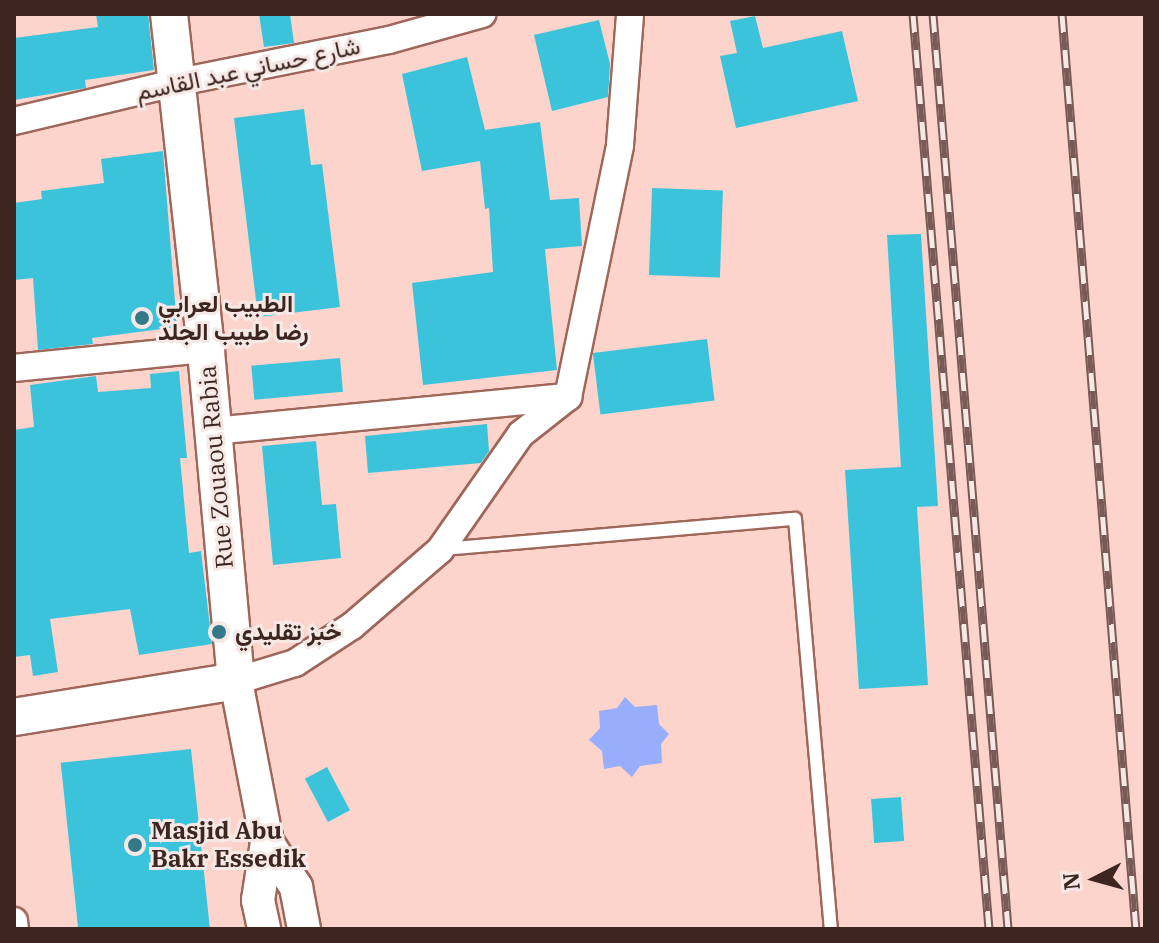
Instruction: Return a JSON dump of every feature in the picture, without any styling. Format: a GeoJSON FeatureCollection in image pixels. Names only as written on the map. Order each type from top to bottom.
{"type":"FeatureCollection","features":[{"type":"Feature","properties":{"kind":"main road","name":"Rue Zouaou Rabia"},"geometry":{"type":"LineString","coordinates":[[169,14],[179,82],[206,349],[236,681]]}},
{"type":"Feature","properties":{"kind":"main road"},"geometry":{"type":"LineString","coordinates":[[14,717],[236,681]]}},
{"type":"Feature","properties":{"kind":"street","name":"شارع حساني عبد القاسم"},"geometry":{"type":"LineString","coordinates":[[14,121],[179,82],[389,40],[482,14]]}},
{"type":"Feature","properties":{"kind":"street"},"geometry":{"type":"LineString","coordinates":[[264,929],[258,900],[267,842],[236,681],[295,663],[352,626],[440,550],[521,434],[568,397],[620,145],[630,14]]}},
{"type":"Feature","properties":{"kind":"street"},"geometry":{"type":"LineString","coordinates":[[14,368],[206,349]]}},
{"type":"Feature","properties":{"kind":"street"},"geometry":{"type":"LineString","coordinates":[[213,431],[568,397]]}},
{"type":"Feature","properties":{"kind":"street"},"geometry":{"type":"LineString","coordinates":[[267,842],[296,887],[304,929]]}},
{"type":"Feature","properties":{"kind":"street"},"geometry":{"type":"LineString","coordinates":[[14,921],[15,929]]}},
{"type":"Feature","properties":{"kind":"lane"},"geometry":{"type":"LineString","coordinates":[[440,550],[795,519],[831,929]]}},
{"type":"Feature","properties":{"kind":"water"},"geometry":{"type":"Polygon","coordinates":[[[625,697],[635,707],[657,705],[659,724],[669,734],[661,744],[662,763],[640,766],[632,777],[620,766],[604,769],[602,751],[589,740],[600,728],[599,711],[617,708],[625,697]]]}},
{"type":"Feature","properties":{"kind":"building"},"geometry":{"type":"Polygon","coordinates":[[[96,14],[148,14],[154,70],[85,80],[86,88],[14,100],[14,38],[98,27],[96,14]]]}},
{"type":"Feature","properties":{"kind":"building"},"geometry":{"type":"Polygon","coordinates":[[[259,14],[290,14],[294,43],[264,47],[259,14]]]}},
{"type":"Feature","properties":{"kind":"building"},"geometry":{"type":"Polygon","coordinates":[[[755,16],[763,48],[842,31],[858,101],[736,128],[720,56],[737,53],[730,21],[755,16]]]}},
{"type":"Feature","properties":{"kind":"building"},"geometry":{"type":"Polygon","coordinates":[[[599,20],[610,64],[608,97],[552,111],[534,35],[599,20]]]}},
{"type":"Feature","properties":{"kind":"building"},"geometry":{"type":"Polygon","coordinates":[[[467,57],[485,130],[540,122],[550,200],[579,198],[582,246],[545,249],[557,370],[423,385],[412,283],[493,272],[489,208],[485,209],[480,161],[422,171],[402,74],[467,57]]]}},
{"type":"Feature","properties":{"kind":"building"},"geometry":{"type":"Polygon","coordinates":[[[304,109],[311,165],[322,164],[340,307],[258,317],[234,118],[304,109]]]}},
{"type":"Feature","properties":{"kind":"building"},"geometry":{"type":"Polygon","coordinates":[[[163,151],[177,327],[92,338],[93,344],[38,350],[33,278],[14,280],[14,203],[42,199],[41,191],[104,183],[101,159],[163,151]]]}},
{"type":"Feature","properties":{"kind":"building"},"geometry":{"type":"Polygon","coordinates":[[[652,188],[723,190],[720,277],[649,275],[652,188]]]}},
{"type":"Feature","properties":{"kind":"building"},"geometry":{"type":"Polygon","coordinates":[[[921,234],[938,506],[917,507],[928,685],[859,689],[845,470],[901,467],[887,235],[921,234]]]}},
{"type":"Feature","properties":{"kind":"building"},"geometry":{"type":"Polygon","coordinates":[[[707,339],[715,401],[600,415],[593,353],[707,339]]]}},
{"type":"Feature","properties":{"kind":"building"},"geometry":{"type":"Polygon","coordinates":[[[340,358],[343,392],[254,400],[251,366],[340,358]]]}},
{"type":"Feature","properties":{"kind":"building"},"geometry":{"type":"Polygon","coordinates":[[[179,371],[187,458],[180,458],[189,553],[201,551],[212,644],[139,655],[130,609],[50,619],[58,672],[33,676],[30,655],[14,657],[14,430],[34,427],[30,385],[96,376],[98,392],[151,388],[150,374],[179,371]]]}},
{"type":"Feature","properties":{"kind":"building"},"geometry":{"type":"Polygon","coordinates":[[[487,424],[489,451],[481,463],[368,473],[365,436],[487,424]]]}},
{"type":"Feature","properties":{"kind":"building"},"geometry":{"type":"Polygon","coordinates":[[[316,441],[322,505],[336,504],[341,558],[273,565],[262,446],[316,441]]]}},
{"type":"Feature","properties":{"kind":"building","name":"Masjid Abu Bakr Essedik"},"geometry":{"type":"Polygon","coordinates":[[[191,749],[210,929],[78,929],[61,763],[191,749]]]}},
{"type":"Feature","properties":{"kind":"building"},"geometry":{"type":"Polygon","coordinates":[[[327,767],[350,810],[328,822],[305,779],[327,767]]]}},
{"type":"Feature","properties":{"kind":"building"},"geometry":{"type":"Polygon","coordinates":[[[901,797],[904,841],[874,843],[871,799],[901,797]]]}},
{"type":"Feature","properties":{"kind":"railway"},"geometry":{"type":"LineString","coordinates":[[913,14],[989,929]]}},
{"type":"Feature","properties":{"kind":"railway"},"geometry":{"type":"LineString","coordinates":[[933,14],[1008,929]]}},
{"type":"Feature","properties":{"kind":"railway"},"geometry":{"type":"LineString","coordinates":[[1062,14],[1136,929]]}},
{"type":"Feature","properties":{"kind":"place","name":"الطبيب لعرابي رضا طبيب الجلد"},"geometry":{"type":"Point","coordinates":[142,318]}},
{"type":"Feature","properties":{"kind":"place","name":"خبز تقليدي"},"geometry":{"type":"Point","coordinates":[219,632]}},
{"type":"Feature","properties":{"kind":"place","name":"Masjid Abu Bakr Essedik"},"geometry":{"type":"Point","coordinates":[135,845]}}]}
